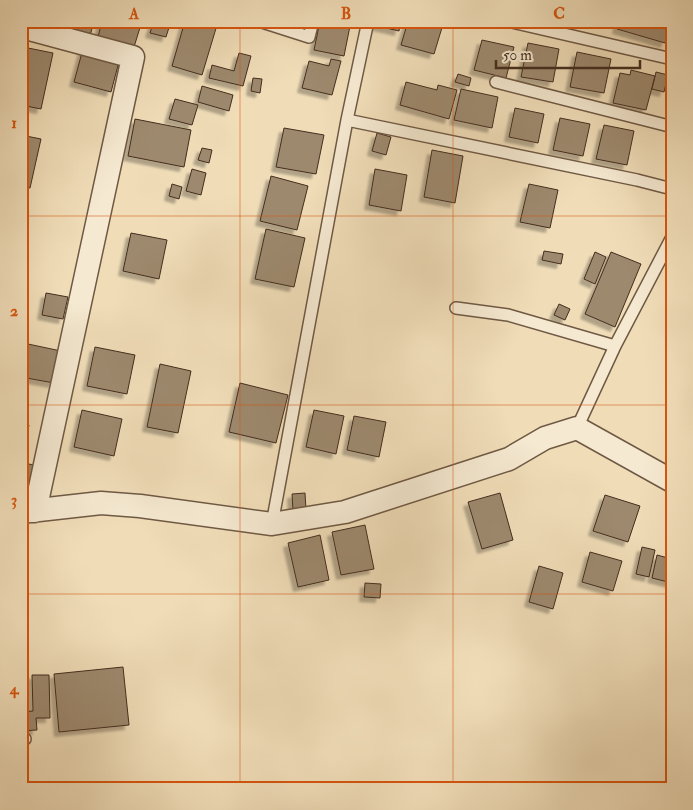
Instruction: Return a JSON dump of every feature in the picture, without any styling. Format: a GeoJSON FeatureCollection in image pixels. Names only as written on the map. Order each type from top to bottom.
{"type":"FeatureCollection","features":[{"type":"Feature","properties":{"kind":"street"},"geometry":{"type":"LineString","coordinates":[[29,32],[134,57],[28,511],[101,503],[140,506],[272,524],[345,512],[509,458],[545,438],[577,428],[672,481]]}},
{"type":"Feature","properties":{"kind":"lane"},"geometry":{"type":"LineString","coordinates":[[259,21],[309,36],[314,21]]}},
{"type":"Feature","properties":{"kind":"lane"},"geometry":{"type":"LineString","coordinates":[[272,524],[347,120],[368,21]]}},
{"type":"Feature","properties":{"kind":"lane"},"geometry":{"type":"LineString","coordinates":[[508,21],[672,59]]}},
{"type":"Feature","properties":{"kind":"lane"},"geometry":{"type":"LineString","coordinates":[[496,82],[669,126]]}},
{"type":"Feature","properties":{"kind":"lane"},"geometry":{"type":"LineString","coordinates":[[347,120],[672,189]]}},
{"type":"Feature","properties":{"kind":"lane"},"geometry":{"type":"LineString","coordinates":[[577,428],[615,346],[672,237]]}},
{"type":"Feature","properties":{"kind":"lane"},"geometry":{"type":"LineString","coordinates":[[456,308],[508,315],[615,346]]}},
{"type":"Feature","properties":{"kind":"building"},"geometry":{"type":"Polygon","coordinates":[[[54,21],[94,21],[90,36],[53,25],[54,21]]]}},
{"type":"Feature","properties":{"kind":"building"},"geometry":{"type":"Polygon","coordinates":[[[102,21],[142,21],[134,47],[98,37],[102,21]]]}},
{"type":"Feature","properties":{"kind":"building"},"geometry":{"type":"Polygon","coordinates":[[[154,21],[171,21],[166,37],[150,33],[154,21]]]}},
{"type":"Feature","properties":{"kind":"building"},"geometry":{"type":"Polygon","coordinates":[[[185,21],[204,21],[217,25],[202,75],[172,66],[185,21]]]}},
{"type":"Feature","properties":{"kind":"building"},"geometry":{"type":"Polygon","coordinates":[[[320,21],[351,21],[344,56],[314,50],[320,21]]]}},
{"type":"Feature","properties":{"kind":"building"},"geometry":{"type":"Polygon","coordinates":[[[374,21],[401,21],[399,31],[373,25],[374,21]]]}},
{"type":"Feature","properties":{"kind":"building"},"geometry":{"type":"Polygon","coordinates":[[[408,21],[444,21],[434,54],[401,45],[408,21]]]}},
{"type":"Feature","properties":{"kind":"building"},"geometry":{"type":"Polygon","coordinates":[[[619,21],[647,21],[670,28],[665,43],[617,29],[619,21]]]}},
{"type":"Feature","properties":{"kind":"building"},"geometry":{"type":"Polygon","coordinates":[[[482,40],[514,47],[506,78],[474,70],[482,40]]]}},
{"type":"Feature","properties":{"kind":"building"},"geometry":{"type":"Polygon","coordinates":[[[528,43],[559,49],[553,82],[521,77],[528,43]]]}},
{"type":"Feature","properties":{"kind":"building"},"geometry":{"type":"Polygon","coordinates":[[[84,45],[121,54],[111,92],[74,82],[84,45]]]}},
{"type":"Feature","properties":{"kind":"building"},"geometry":{"type":"Polygon","coordinates":[[[28,48],[53,53],[41,109],[21,105],[21,80],[28,48]]]}},
{"type":"Feature","properties":{"kind":"building"},"geometry":{"type":"Polygon","coordinates":[[[577,52],[611,59],[604,93],[570,87],[577,52]]]}},
{"type":"Feature","properties":{"kind":"building"},"geometry":{"type":"Polygon","coordinates":[[[239,53],[251,56],[243,86],[209,78],[212,65],[234,71],[239,53]]]}},
{"type":"Feature","properties":{"kind":"building"},"geometry":{"type":"Polygon","coordinates":[[[331,59],[341,61],[332,95],[302,88],[309,61],[329,66],[331,59]]]}},
{"type":"Feature","properties":{"kind":"building"},"geometry":{"type":"Polygon","coordinates":[[[631,70],[655,76],[646,110],[613,103],[620,73],[630,75],[631,70]]]}},
{"type":"Feature","properties":{"kind":"building"},"geometry":{"type":"Polygon","coordinates":[[[656,72],[668,75],[664,92],[652,89],[656,72]]]}},
{"type":"Feature","properties":{"kind":"building"},"geometry":{"type":"Polygon","coordinates":[[[458,74],[471,78],[469,86],[455,82],[458,74]]]}},
{"type":"Feature","properties":{"kind":"building"},"geometry":{"type":"Polygon","coordinates":[[[253,78],[262,79],[260,93],[251,91],[253,78]]]}},
{"type":"Feature","properties":{"kind":"building"},"geometry":{"type":"Polygon","coordinates":[[[406,82],[437,90],[438,85],[457,90],[449,119],[400,105],[406,82]]]}},
{"type":"Feature","properties":{"kind":"building"},"geometry":{"type":"Polygon","coordinates":[[[202,86],[233,95],[229,111],[198,102],[202,86]]]}},
{"type":"Feature","properties":{"kind":"building"},"geometry":{"type":"Polygon","coordinates":[[[461,89],[498,97],[492,128],[454,120],[461,89]]]}},
{"type":"Feature","properties":{"kind":"building"},"geometry":{"type":"Polygon","coordinates":[[[175,99],[198,105],[192,125],[169,119],[175,99]]]}},
{"type":"Feature","properties":{"kind":"building"},"geometry":{"type":"Polygon","coordinates":[[[515,108],[544,114],[538,143],[509,137],[515,108]]]}},
{"type":"Feature","properties":{"kind":"building"},"geometry":{"type":"Polygon","coordinates":[[[560,118],[590,124],[583,156],[553,150],[560,118]]]}},
{"type":"Feature","properties":{"kind":"building"},"geometry":{"type":"Polygon","coordinates":[[[135,119],[191,130],[184,167],[128,156],[135,119]]]}},
{"type":"Feature","properties":{"kind":"building"},"geometry":{"type":"Polygon","coordinates":[[[604,125],[634,131],[627,165],[596,159],[604,125]]]}},
{"type":"Feature","properties":{"kind":"building"},"geometry":{"type":"Polygon","coordinates":[[[284,128],[324,135],[316,174],[276,167],[284,128]]]}},
{"type":"Feature","properties":{"kind":"building"},"geometry":{"type":"Polygon","coordinates":[[[377,133],[391,137],[386,155],[372,151],[377,133]]]}},
{"type":"Feature","properties":{"kind":"building"},"geometry":{"type":"Polygon","coordinates":[[[21,135],[41,139],[30,188],[21,186],[21,135]]]}},
{"type":"Feature","properties":{"kind":"building"},"geometry":{"type":"Polygon","coordinates":[[[202,148],[212,150],[209,163],[198,160],[202,148]]]}},
{"type":"Feature","properties":{"kind":"building"},"geometry":{"type":"Polygon","coordinates":[[[432,150],[463,156],[455,203],[424,197],[432,150]]]}},
{"type":"Feature","properties":{"kind":"building"},"geometry":{"type":"Polygon","coordinates":[[[192,169],[206,173],[201,195],[186,191],[192,169]]]}},
{"type":"Feature","properties":{"kind":"building"},"geometry":{"type":"Polygon","coordinates":[[[375,169],[407,175],[401,211],[369,205],[375,169]]]}},
{"type":"Feature","properties":{"kind":"building"},"geometry":{"type":"Polygon","coordinates":[[[271,176],[308,186],[297,230],[260,221],[271,176]]]}},
{"type":"Feature","properties":{"kind":"building"},"geometry":{"type":"Polygon","coordinates":[[[172,184],[182,187],[179,199],[169,196],[172,184]]]}},
{"type":"Feature","properties":{"kind":"building"},"geometry":{"type":"Polygon","coordinates":[[[529,184],[558,190],[550,228],[520,222],[529,184]]]}},
{"type":"Feature","properties":{"kind":"building"},"geometry":{"type":"Polygon","coordinates":[[[21,205],[27,206],[26,216],[21,215],[21,205]]]}},
{"type":"Feature","properties":{"kind":"building"},"geometry":{"type":"Polygon","coordinates":[[[266,229],[305,238],[294,287],[255,279],[266,229]]]}},
{"type":"Feature","properties":{"kind":"building"},"geometry":{"type":"Polygon","coordinates":[[[131,233],[167,240],[159,279],[123,271],[131,233]]]}},
{"type":"Feature","properties":{"kind":"building"},"geometry":{"type":"Polygon","coordinates":[[[544,251],[563,254],[561,264],[542,260],[544,251]]]}},
{"type":"Feature","properties":{"kind":"building"},"geometry":{"type":"Polygon","coordinates":[[[595,252],[606,257],[595,284],[584,279],[595,252]]]}},
{"type":"Feature","properties":{"kind":"building"},"geometry":{"type":"Polygon","coordinates":[[[611,252],[641,264],[615,327],[585,314],[611,252]]]}},
{"type":"Feature","properties":{"kind":"building"},"geometry":{"type":"Polygon","coordinates":[[[46,293],[68,297],[63,319],[42,315],[46,293]]]}},
{"type":"Feature","properties":{"kind":"building"},"geometry":{"type":"Polygon","coordinates":[[[559,304],[570,309],[565,320],[554,315],[559,304]]]}},
{"type":"Feature","properties":{"kind":"building"},"geometry":{"type":"Polygon","coordinates":[[[28,344],[61,351],[54,383],[21,377],[28,344]]]}},
{"type":"Feature","properties":{"kind":"building"},"geometry":{"type":"Polygon","coordinates":[[[95,347],[135,355],[127,394],[87,386],[95,347]]]}},
{"type":"Feature","properties":{"kind":"building"},"geometry":{"type":"Polygon","coordinates":[[[160,364],[191,371],[178,433],[147,427],[160,364]]]}},
{"type":"Feature","properties":{"kind":"building"},"geometry":{"type":"Polygon","coordinates":[[[240,383],[288,395],[276,443],[229,432],[240,383]]]}},
{"type":"Feature","properties":{"kind":"building"},"geometry":{"type":"Polygon","coordinates":[[[21,387],[28,389],[23,413],[21,413],[21,387]]]}},
{"type":"Feature","properties":{"kind":"building"},"geometry":{"type":"Polygon","coordinates":[[[82,410],[122,419],[114,456],[74,447],[82,410]]]}},
{"type":"Feature","properties":{"kind":"building"},"geometry":{"type":"Polygon","coordinates":[[[314,410],[344,416],[336,454],[306,447],[314,410]]]}},
{"type":"Feature","properties":{"kind":"building"},"geometry":{"type":"Polygon","coordinates":[[[354,416],[386,422],[379,457],[347,450],[354,416]]]}},
{"type":"Feature","properties":{"kind":"building"},"geometry":{"type":"Polygon","coordinates":[[[21,423],[29,425],[23,453],[21,453],[21,423]]]}},
{"type":"Feature","properties":{"kind":"building"},"geometry":{"type":"Polygon","coordinates":[[[21,462],[37,466],[32,492],[21,490],[21,462]]]}},
{"type":"Feature","properties":{"kind":"building"},"geometry":{"type":"Polygon","coordinates":[[[305,493],[306,510],[293,511],[292,494],[305,493]]]}},
{"type":"Feature","properties":{"kind":"building"},"geometry":{"type":"Polygon","coordinates":[[[500,493],[513,540],[482,549],[468,502],[500,493]]]}},
{"type":"Feature","properties":{"kind":"building"},"geometry":{"type":"Polygon","coordinates":[[[605,495],[640,506],[628,542],[593,531],[605,495]]]}},
{"type":"Feature","properties":{"kind":"building"},"geometry":{"type":"Polygon","coordinates":[[[365,525],[374,569],[341,575],[332,532],[365,525]]]}},
{"type":"Feature","properties":{"kind":"building"},"geometry":{"type":"Polygon","coordinates":[[[320,535],[329,580],[298,587],[288,543],[320,535]]]}},
{"type":"Feature","properties":{"kind":"building"},"geometry":{"type":"Polygon","coordinates":[[[642,547],[655,550],[649,577],[636,574],[642,547]]]}},
{"type":"Feature","properties":{"kind":"building"},"geometry":{"type":"Polygon","coordinates":[[[590,552],[622,561],[613,591],[582,582],[590,552]]]}},
{"type":"Feature","properties":{"kind":"building"},"geometry":{"type":"Polygon","coordinates":[[[657,555],[672,559],[672,583],[652,578],[657,555]]]}},
{"type":"Feature","properties":{"kind":"building"},"geometry":{"type":"Polygon","coordinates":[[[539,566],[563,573],[553,609],[529,602],[539,566]]]}},
{"type":"Feature","properties":{"kind":"building"},"geometry":{"type":"Polygon","coordinates":[[[365,583],[381,584],[380,598],[364,597],[365,583]]]}},
{"type":"Feature","properties":{"kind":"building"},"geometry":{"type":"Polygon","coordinates":[[[123,667],[129,725],[59,732],[54,674],[123,667]]]}},
{"type":"Feature","properties":{"kind":"building"},"geometry":{"type":"Polygon","coordinates":[[[32,675],[49,675],[50,718],[36,718],[37,730],[21,731],[21,712],[33,711],[32,675]]]}}]}
